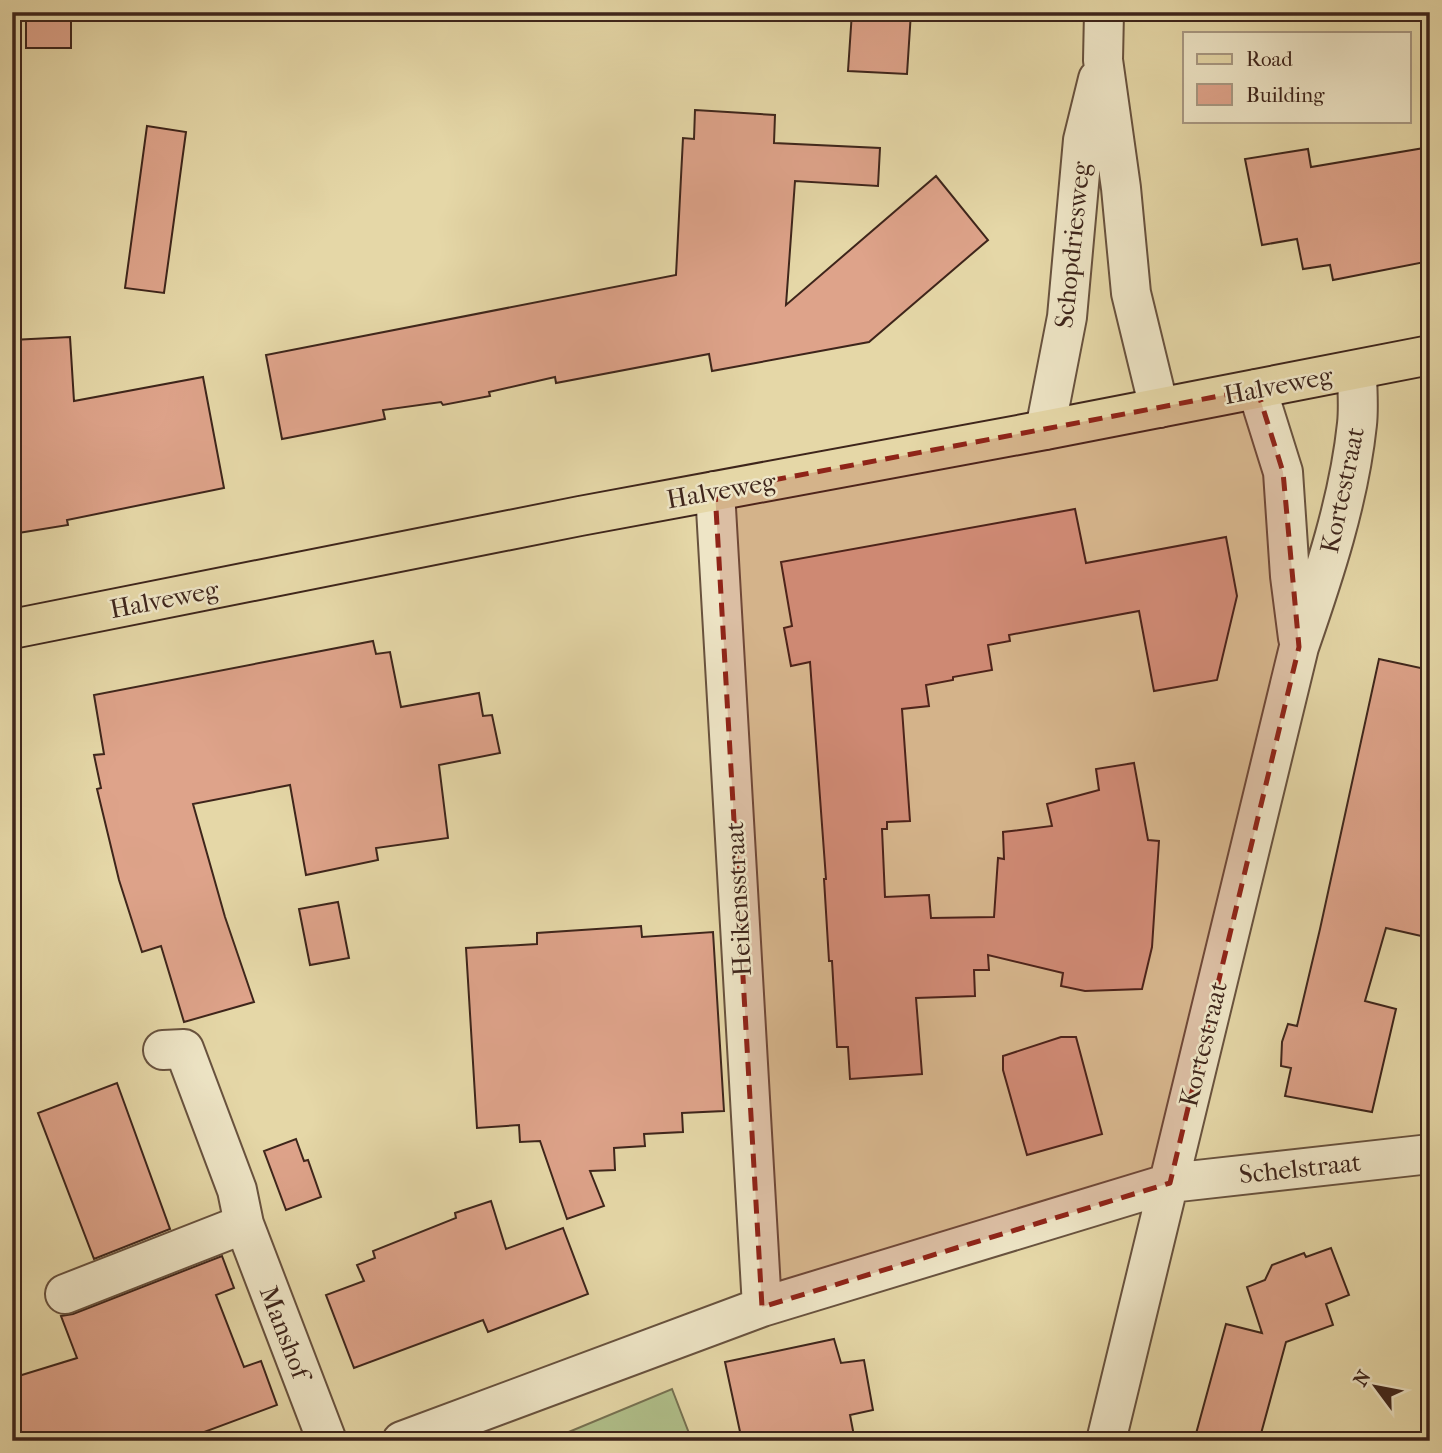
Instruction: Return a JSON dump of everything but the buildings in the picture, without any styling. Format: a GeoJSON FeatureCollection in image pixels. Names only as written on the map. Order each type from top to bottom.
{"type":"FeatureCollection","features":[{"type":"Feature","properties":{"kind":"main road","name":"Halveweg"},"geometry":{"type":"LineString","coordinates":[[12,629],[715,491],[1430,355]]}},
{"type":"Feature","properties":{"kind":"street","name":"Schopdriesweg"},"geometry":{"type":"LineString","coordinates":[[1104,12],[1103,60],[1121,188],[1131,293],[1159,408]]}},
{"type":"Feature","properties":{"kind":"street","name":"Schopdriesweg"},"geometry":{"type":"LineString","coordinates":[[1045,430],[1067,317],[1083,140],[1103,60]]}},
{"type":"Feature","properties":{"kind":"street","name":"Kortestraat"},"geometry":{"type":"LineString","coordinates":[[1106,1441],[1299,647],[1323,578],[1346,490],[1357,423],[1357,370]]}},
{"type":"Feature","properties":{"kind":"street","name":"Kortestraat"},"geometry":{"type":"LineString","coordinates":[[1257,389],[1283,472],[1290,576],[1299,647]]}},
{"type":"Feature","properties":{"kind":"street","name":"Heikensstraat"},"geometry":{"type":"LineString","coordinates":[[715,491],[762,1307]]}},
{"type":"Feature","properties":{"kind":"street","name":"Manshof"},"geometry":{"type":"LineString","coordinates":[[163,1050],[184,1049],[237,1190],[244,1224],[327,1441]]}},
{"type":"Feature","properties":{"kind":"street","name":"Schelstraat"},"geometry":{"type":"LineString","coordinates":[[1170,1183],[1430,1154]]}},
{"type":"Feature","properties":{"kind":"street"},"geometry":{"type":"LineString","coordinates":[[402,1441],[762,1307],[1170,1183]]}},
{"type":"Feature","properties":{"kind":"street"},"geometry":{"type":"LineString","coordinates":[[65,1294],[244,1224]]}},
{"type":"Feature","properties":{"kind":"highlighted area"},"geometry":{"type":"Polygon","coordinates":[[[1257,389],[1283,472],[1299,647],[1170,1183],[762,1307],[715,491],[1257,389]]]}},
{"type":"Feature","properties":{"kind":"green space"},"geometry":{"type":"Polygon","coordinates":[[[672,1389],[692,1441],[547,1441],[672,1389]]]}}]}
